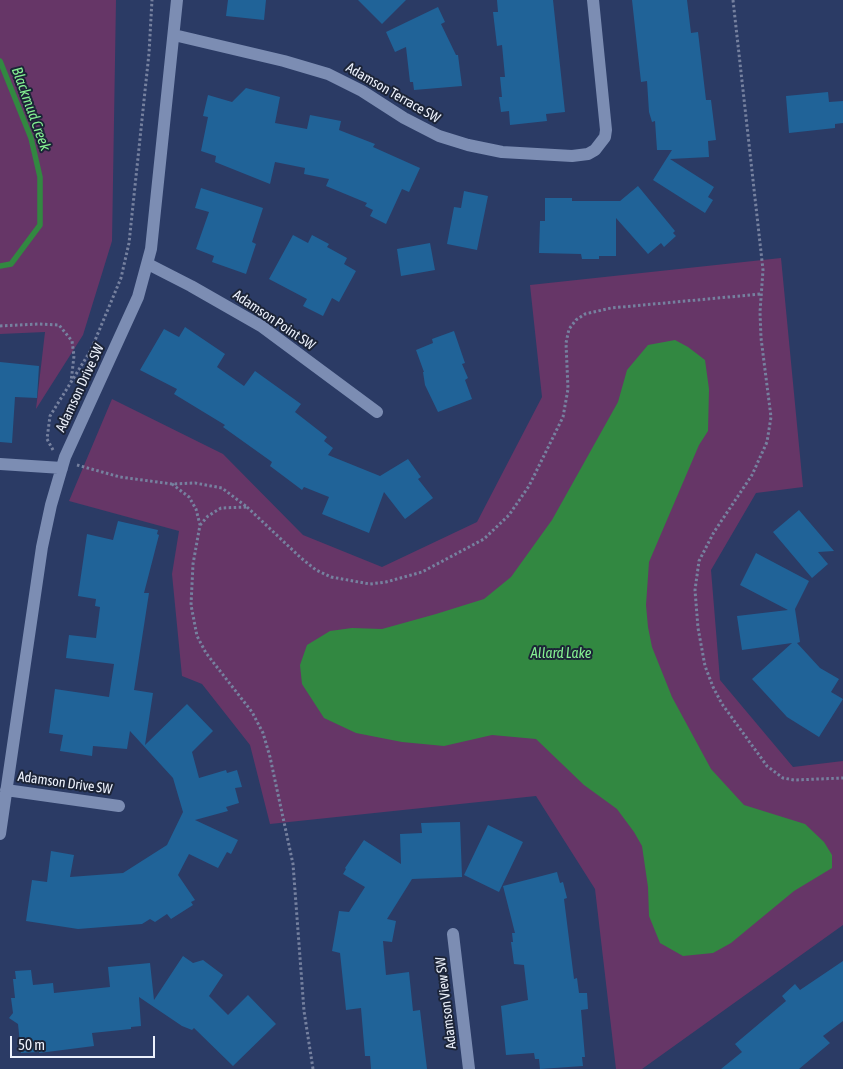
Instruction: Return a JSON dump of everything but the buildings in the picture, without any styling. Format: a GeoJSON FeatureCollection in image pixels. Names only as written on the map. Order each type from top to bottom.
{"type":"FeatureCollection","features":[{"type":"Feature","properties":{"kind":"street","name":"Adamson Drive SW"},"geometry":{"type":"LineString","coordinates":[[0,834],[42,547],[62,468],[127,325],[148,264],[178,0]]}},
{"type":"Feature","properties":{"kind":"street","name":"Adamson Terrace SW"},"geometry":{"type":"LineString","coordinates":[[174,35],[284,61],[328,74],[362,91],[404,118],[439,136],[468,145],[511,153],[572,156],[588,154],[595,150],[601,145],[606,130],[593,0]]}},
{"type":"Feature","properties":{"kind":"street","name":"Adamson Point SW"},"geometry":{"type":"LineString","coordinates":[[148,264],[191,286],[260,326],[377,412]]}},
{"type":"Feature","properties":{"kind":"street"},"geometry":{"type":"LineString","coordinates":[[0,464],[62,468]]}},
{"type":"Feature","properties":{"kind":"street","name":"Adamson Drive SW"},"geometry":{"type":"LineString","coordinates":[[6,790],[119,806]]}},
{"type":"Feature","properties":{"kind":"street","name":"Adamson View SW"},"geometry":{"type":"LineString","coordinates":[[454,934],[469,1069]]}},
{"type":"Feature","properties":{"kind":"path"},"geometry":{"type":"LineString","coordinates":[[50,448],[47,439],[50,416],[91,350],[121,278],[129,243],[149,53],[152,0]]}},
{"type":"Feature","properties":{"kind":"path"},"geometry":{"type":"LineString","coordinates":[[733,0],[763,270],[761,338],[770,402],[769,431],[767,442],[752,475],[714,532],[699,561],[695,599],[701,647],[712,687],[722,704],[774,773],[794,780],[843,778]]}},
{"type":"Feature","properties":{"kind":"path"},"geometry":{"type":"LineString","coordinates":[[78,466],[120,477],[172,484],[195,483],[222,488],[247,507],[316,570],[331,576],[370,584],[386,582],[422,572],[484,539],[509,515],[529,486],[563,417],[568,389],[566,343],[569,329],[576,320],[585,314],[611,308],[761,294]]}},
{"type":"Feature","properties":{"kind":"path"},"geometry":{"type":"LineString","coordinates":[[0,326],[60,325],[72,341],[74,356],[71,385]]}},
{"type":"Feature","properties":{"kind":"path"},"geometry":{"type":"LineString","coordinates":[[172,484],[189,497],[196,509],[200,525],[193,564],[190,605],[197,636],[206,653],[252,712],[263,733],[270,757],[293,864],[304,1011],[312,1069]]}},
{"type":"Feature","properties":{"kind":"path"},"geometry":{"type":"LineString","coordinates":[[200,525],[208,516],[221,508],[247,507]]}},
{"type":"Feature","properties":{"kind":"shaded area"},"geometry":{"type":"Polygon","coordinates":[[[0,0],[116,0],[112,241],[83,335],[36,409],[45,332],[0,334],[0,0]]]}},
{"type":"Feature","properties":{"kind":"shaded area"},"geometry":{"type":"Polygon","coordinates":[[[781,258],[803,487],[756,493],[711,570],[720,680],[793,767],[843,761],[843,925],[642,1069],[616,1069],[595,889],[536,796],[270,824],[250,745],[202,684],[182,676],[172,574],[179,531],[69,501],[112,399],[223,454],[303,535],[382,567],[477,522],[542,397],[530,285],[781,258]]]}},
{"type":"Feature","properties":{"kind":"water","name":"Allard Lake"},"geometry":{"type":"Polygon","coordinates":[[[675,340],[705,360],[709,389],[708,431],[699,445],[649,562],[646,605],[652,647],[672,697],[711,769],[744,805],[805,824],[824,842],[832,855],[832,868],[794,891],[731,943],[713,953],[683,956],[660,943],[649,916],[648,887],[642,846],[634,832],[617,809],[584,785],[536,739],[492,735],[444,746],[402,742],[356,733],[324,718],[302,684],[300,665],[307,645],[330,631],[352,628],[382,629],[436,614],[484,599],[511,577],[552,520],[618,402],[627,370],[648,345],[675,340]]]}},
{"type":"Feature","properties":{"kind":"waterway","name":"Blackmud Creek"},"geometry":{"type":"LineString","coordinates":[[0,61],[31,138],[40,177],[40,225],[11,264],[0,266]]}}]}
